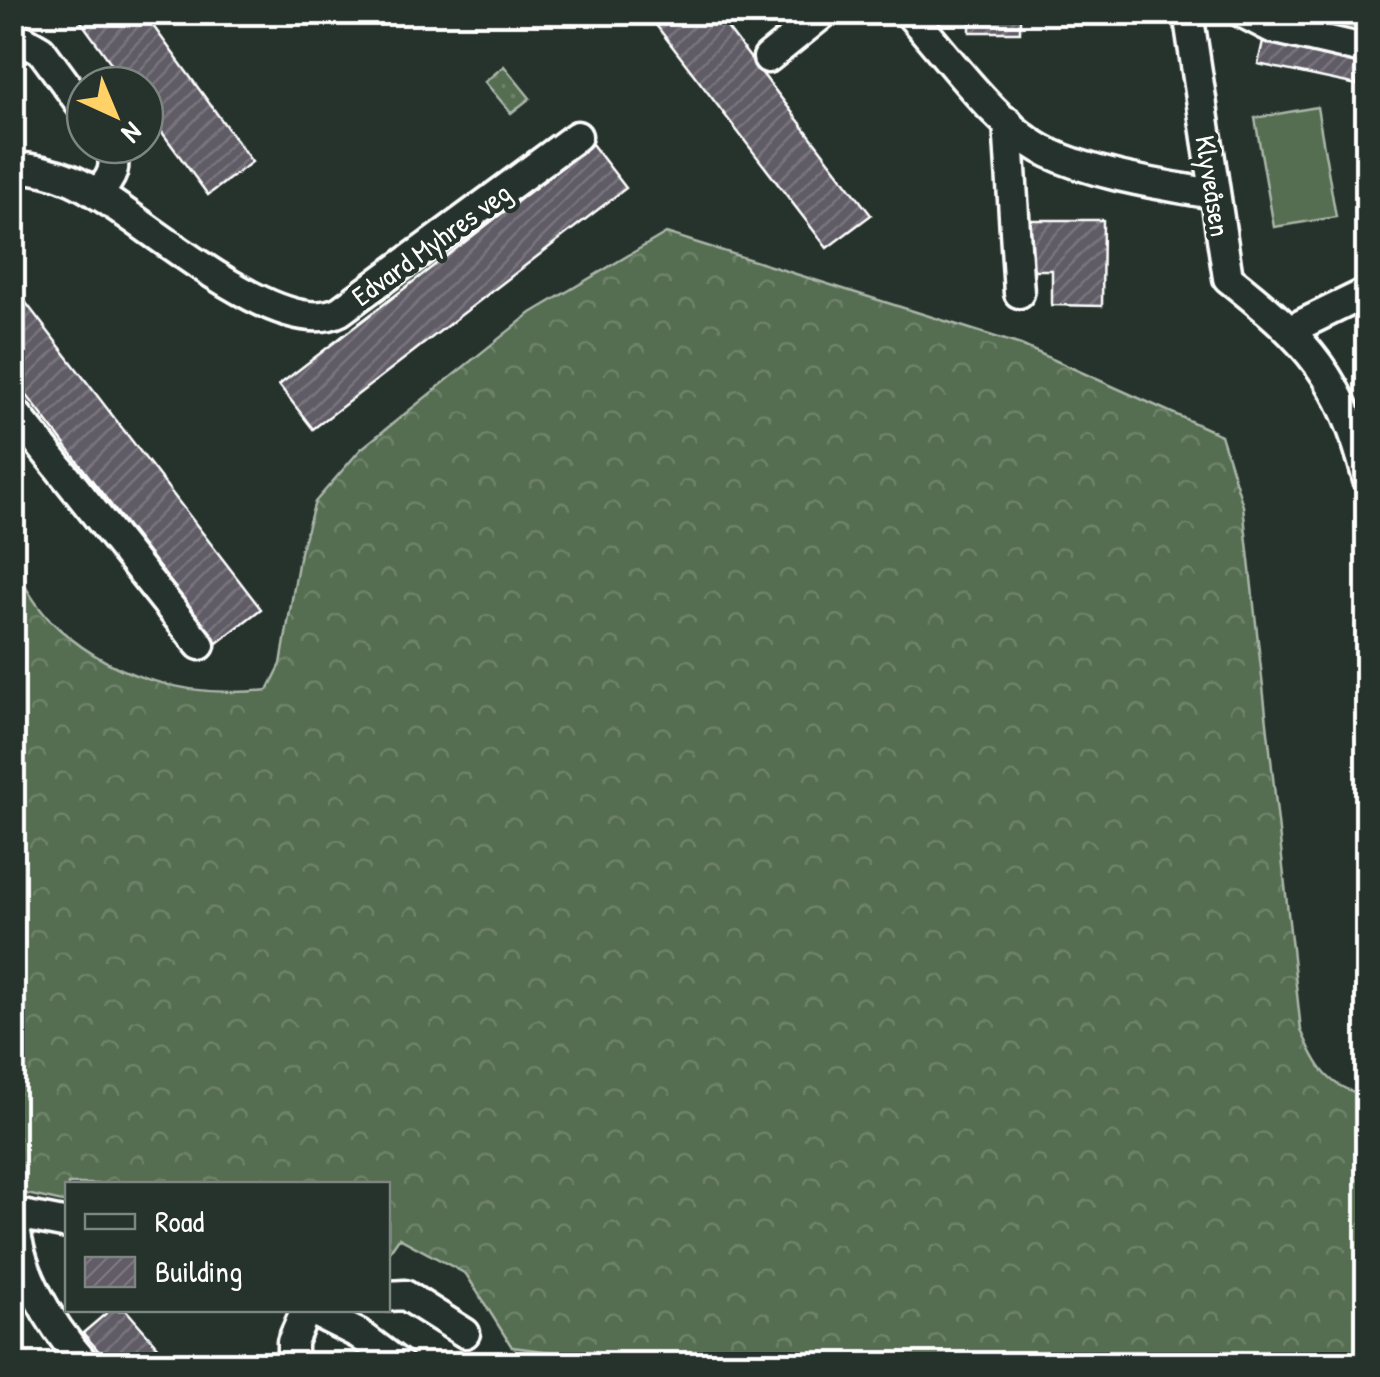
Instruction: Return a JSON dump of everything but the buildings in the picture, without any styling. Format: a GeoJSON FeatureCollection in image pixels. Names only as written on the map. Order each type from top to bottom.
{"type":"FeatureCollection","features":[{"type":"Feature","properties":{"kind":"street"},"geometry":{"type":"LineString","coordinates":[[768,58],[825,12]]}},
{"type":"Feature","properties":{"kind":"street"},"geometry":{"type":"LineString","coordinates":[[908,12],[1008,122],[1050,153],[1134,178],[1212,194]]}},
{"type":"Feature","properties":{"kind":"street","name":"Klyveåsen"},"geometry":{"type":"LineString","coordinates":[[1188,12],[1212,194],[1228,278],[1292,328],[1324,371],[1353,423],[1368,480]]}},
{"type":"Feature","properties":{"kind":"street"},"geometry":{"type":"LineString","coordinates":[[1241,12],[1272,28],[1359,48]]}},
{"type":"Feature","properties":{"kind":"street"},"geometry":{"type":"LineString","coordinates":[[12,48],[24,40],[42,50],[65,82]]}},
{"type":"Feature","properties":{"kind":"street"},"geometry":{"type":"LineString","coordinates":[[1008,122],[1019,292]]}},
{"type":"Feature","properties":{"kind":"street","name":"Edvard Myhres veg"},"geometry":{"type":"LineString","coordinates":[[12,167],[71,179],[185,255],[270,304],[320,317],[340,311],[577,136]]}},
{"type":"Feature","properties":{"kind":"street"},"geometry":{"type":"LineString","coordinates":[[97,194],[112,177],[115,165]]}},
{"type":"Feature","properties":{"kind":"street"},"geometry":{"type":"LineString","coordinates":[[1292,328],[1368,292]]}},
{"type":"Feature","properties":{"kind":"street"},"geometry":{"type":"LineString","coordinates":[[12,409],[200,645]]}},
{"type":"Feature","properties":{"kind":"street"},"geometry":{"type":"LineString","coordinates":[[65,1223],[13,1213],[19,1257],[66,1342],[85,1364]]}},
{"type":"Feature","properties":{"kind":"street"},"geometry":{"type":"LineString","coordinates":[[390,1296],[404,1295],[465,1333]]}},
{"type":"Feature","properties":{"kind":"street"},"geometry":{"type":"LineString","coordinates":[[292,1364],[292,1342],[307,1312]]}},
{"type":"Feature","properties":{"kind":"street"},"geometry":{"type":"LineString","coordinates":[[318,1312],[366,1322],[399,1364]]}},
{"type":"Feature","properties":{"kind":"green space"},"geometry":{"type":"Polygon","coordinates":[[[504,66],[530,98],[511,113],[485,82],[504,66]]]}},
{"type":"Feature","properties":{"kind":"green space"},"geometry":{"type":"Polygon","coordinates":[[[1317,107],[1336,217],[1274,227],[1255,118],[1317,107]]]}},
{"type":"Feature","properties":{"kind":"green space"},"geometry":{"type":"Polygon","coordinates":[[[666,233],[1021,345],[1221,435],[1243,506],[1301,1030],[1318,1064],[1332,1081],[1367,1095],[1367,1364],[645,1364],[512,1347],[466,1274],[399,1238],[390,1251],[390,1182],[65,1182],[65,1203],[13,1191],[13,567],[48,618],[71,639],[122,670],[178,687],[268,690],[281,664],[300,552],[315,502],[361,449],[531,313],[666,233]]]}}]}
